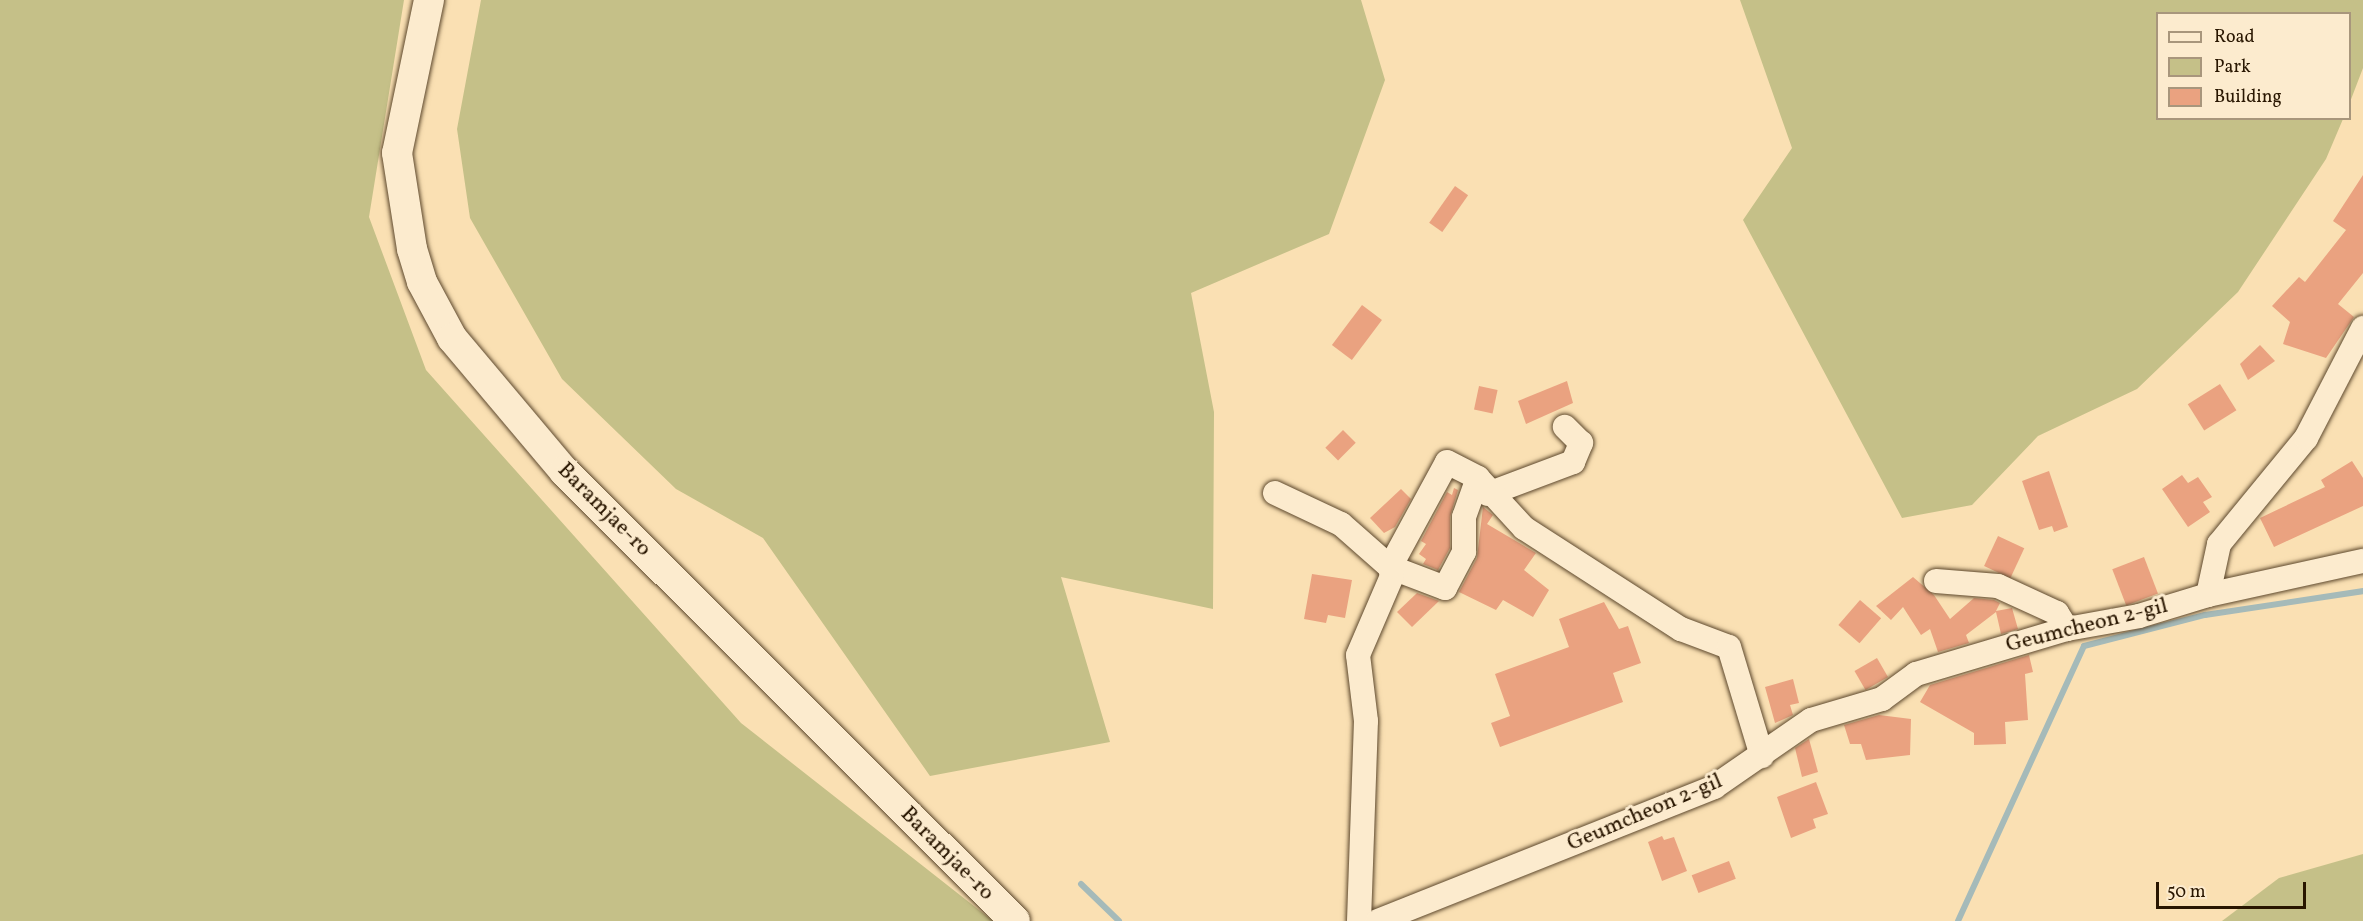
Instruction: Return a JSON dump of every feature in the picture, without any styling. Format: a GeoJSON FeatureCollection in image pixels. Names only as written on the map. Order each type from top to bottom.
{"type":"FeatureCollection","features":[{"type":"Feature","properties":{"kind":"street","name":"Baramjae-ro"},"geometry":{"type":"LineString","coordinates":[[429,0],[398,153],[412,249],[422,282],[452,338],[564,471],[1015,921]]}},
{"type":"Feature","properties":{"kind":"street"},"geometry":{"type":"LineString","coordinates":[[2208,595],[2219,544],[2306,438],[2363,328]]}},
{"type":"Feature","properties":{"kind":"street"},"geometry":{"type":"LineString","coordinates":[[1275,493],[1341,524],[1390,567],[1445,588],[1464,552],[1464,517],[1483,486],[1573,462],[1581,443],[1565,427]]}},
{"type":"Feature","properties":{"kind":"street"},"geometry":{"type":"LineString","coordinates":[[1359,921],[1366,721],[1358,655],[1392,576],[1390,567],[1447,462],[1483,486],[1524,528],[1681,629],[1729,648],[1762,756]]}},
{"type":"Feature","properties":{"kind":"street","name":"Geumcheon 2-gil"},"geometry":{"type":"LineString","coordinates":[[1378,921],[1636,821],[1714,787],[1811,720],[1882,699],[1916,674],[2067,629],[2139,616],[2208,595],[2363,561]]}},
{"type":"Feature","properties":{"kind":"street"},"geometry":{"type":"LineString","coordinates":[[1936,581],[1998,586],[2057,613],[2067,629]]}},
{"type":"Feature","properties":{"kind":"green space"},"geometry":{"type":"Polygon","coordinates":[[[0,0],[404,0],[369,217],[426,370],[741,723],[993,921],[0,921],[0,0]]]}},
{"type":"Feature","properties":{"kind":"green space"},"geometry":{"type":"Polygon","coordinates":[[[481,0],[1361,0],[1385,80],[1329,234],[1191,293],[1214,412],[1213,609],[1061,577],[1110,742],[930,776],[763,538],[676,489],[562,379],[470,218],[457,129],[481,0]]]}},
{"type":"Feature","properties":{"kind":"green space"},"geometry":{"type":"Polygon","coordinates":[[[1740,0],[2363,0],[2363,68],[2351,99],[2351,12],[2156,12],[2156,120],[2343,120],[2326,159],[2238,292],[2137,389],[2038,436],[1972,505],[1902,518],[1743,220],[1792,148],[1740,0]]]}},
{"type":"Feature","properties":{"kind":"green space"},"geometry":{"type":"Polygon","coordinates":[[[2363,854],[2363,921],[2222,921],[2279,878],[2363,854]]]}},
{"type":"Feature","properties":{"kind":"building"},"geometry":{"type":"Polygon","coordinates":[[[2363,175],[2363,273],[2338,304],[2354,317],[2326,358],[2283,344],[2290,322],[2272,306],[2299,277],[2305,282],[2346,230],[2333,221],[2363,175]]]}},
{"type":"Feature","properties":{"kind":"building"},"geometry":{"type":"Polygon","coordinates":[[[1455,186],[1468,195],[1442,232],[1429,223],[1455,186]]]}},
{"type":"Feature","properties":{"kind":"building"},"geometry":{"type":"Polygon","coordinates":[[[1362,305],[1382,320],[1352,360],[1332,345],[1362,305]]]}},
{"type":"Feature","properties":{"kind":"building"},"geometry":{"type":"Polygon","coordinates":[[[2260,345],[2275,361],[2248,380],[2240,364],[2260,345]]]}},
{"type":"Feature","properties":{"kind":"building"},"geometry":{"type":"Polygon","coordinates":[[[1567,381],[1573,403],[1526,424],[1518,401],[1567,381]]]}},
{"type":"Feature","properties":{"kind":"building"},"geometry":{"type":"Polygon","coordinates":[[[2220,384],[2236,410],[2204,430],[2188,404],[2220,384]]]}},
{"type":"Feature","properties":{"kind":"building"},"geometry":{"type":"Polygon","coordinates":[[[1479,386],[1498,390],[1493,413],[1474,409],[1479,386]]]}},
{"type":"Feature","properties":{"kind":"building"},"geometry":{"type":"Polygon","coordinates":[[[1343,430],[1356,443],[1338,460],[1325,448],[1343,430]]]}},
{"type":"Feature","properties":{"kind":"building"},"geometry":{"type":"Polygon","coordinates":[[[2352,461],[2363,478],[2363,506],[2274,547],[2260,518],[2325,487],[2321,480],[2352,461]]]}},
{"type":"Feature","properties":{"kind":"building"},"geometry":{"type":"Polygon","coordinates":[[[2049,471],[2068,527],[2054,532],[2052,526],[2039,530],[2022,481],[2049,471]]]}},
{"type":"Feature","properties":{"kind":"building"},"geometry":{"type":"Polygon","coordinates":[[[2182,475],[2188,483],[2198,477],[2212,497],[2203,502],[2210,512],[2188,527],[2162,489],[2182,475]]]}},
{"type":"Feature","properties":{"kind":"building"},"geometry":{"type":"Polygon","coordinates":[[[1454,488],[1458,490],[1450,517],[1450,548],[1438,570],[1423,564],[1426,559],[1419,554],[1426,544],[1421,541],[1447,492],[1452,495],[1454,488]]]}},
{"type":"Feature","properties":{"kind":"building"},"geometry":{"type":"Polygon","coordinates":[[[1401,489],[1411,499],[1395,527],[1384,533],[1370,518],[1401,489]]]}},
{"type":"Feature","properties":{"kind":"building"},"geometry":{"type":"Polygon","coordinates":[[[1483,507],[1493,515],[1487,524],[1536,553],[1524,570],[1549,590],[1533,617],[1503,600],[1496,610],[1459,592],[1477,558],[1483,507]]]}},
{"type":"Feature","properties":{"kind":"building"},"geometry":{"type":"Polygon","coordinates":[[[1998,536],[2024,548],[2010,578],[1984,566],[1998,536]]]}},
{"type":"Feature","properties":{"kind":"building"},"geometry":{"type":"Polygon","coordinates":[[[2144,557],[2158,593],[2126,606],[2112,569],[2144,557]]]}},
{"type":"Feature","properties":{"kind":"building"},"geometry":{"type":"Polygon","coordinates":[[[1312,574],[1352,580],[1345,618],[1328,615],[1326,623],[1304,619],[1312,574]]]}},
{"type":"Feature","properties":{"kind":"building"},"geometry":{"type":"Polygon","coordinates":[[[1913,577],[1934,595],[1950,619],[1974,598],[1994,600],[2000,603],[1996,611],[2012,608],[2018,629],[2001,634],[1996,612],[1966,635],[1969,643],[1938,652],[1930,629],[1921,635],[1903,607],[1891,620],[1876,606],[1913,577]]]}},
{"type":"Feature","properties":{"kind":"building"},"geometry":{"type":"Polygon","coordinates":[[[1417,593],[1439,601],[1412,627],[1397,612],[1417,593]]]}},
{"type":"Feature","properties":{"kind":"building"},"geometry":{"type":"Polygon","coordinates":[[[1860,600],[1881,618],[1859,643],[1838,625],[1860,600]]]}},
{"type":"Feature","properties":{"kind":"building"},"geometry":{"type":"Polygon","coordinates":[[[1604,602],[1619,629],[1628,626],[1641,663],[1613,673],[1623,702],[1500,747],[1491,723],[1510,716],[1495,674],[1569,647],[1559,619],[1604,602]]]}},
{"type":"Feature","properties":{"kind":"building"},"geometry":{"type":"Polygon","coordinates":[[[2029,655],[2033,672],[2025,674],[2028,720],[2005,722],[2006,744],[1974,745],[1974,733],[1920,702],[1930,685],[2029,655]]]}},
{"type":"Feature","properties":{"kind":"building"},"geometry":{"type":"Polygon","coordinates":[[[1877,658],[1888,677],[1865,690],[1854,671],[1877,658]]]}},
{"type":"Feature","properties":{"kind":"building"},"geometry":{"type":"Polygon","coordinates":[[[1793,679],[1799,703],[1790,705],[1793,715],[1775,723],[1765,687],[1793,679]]]}},
{"type":"Feature","properties":{"kind":"building"},"geometry":{"type":"Polygon","coordinates":[[[1879,715],[1911,719],[1910,755],[1866,760],[1861,744],[1850,744],[1844,725],[1879,715]]]}},
{"type":"Feature","properties":{"kind":"building"},"geometry":{"type":"Polygon","coordinates":[[[1809,739],[1818,772],[1802,777],[1795,748],[1809,739]]]}},
{"type":"Feature","properties":{"kind":"building"},"geometry":{"type":"Polygon","coordinates":[[[1816,782],[1828,814],[1813,819],[1816,828],[1791,838],[1777,797],[1816,782]]]}},
{"type":"Feature","properties":{"kind":"building"},"geometry":{"type":"Polygon","coordinates":[[[1662,836],[1664,840],[1674,837],[1687,871],[1662,881],[1648,842],[1662,836]]]}},
{"type":"Feature","properties":{"kind":"building"},"geometry":{"type":"Polygon","coordinates":[[[1729,861],[1736,879],[1698,893],[1692,875],[1729,861]]]}},
{"type":"Feature","properties":{"kind":"waterway"},"geometry":{"type":"LineString","coordinates":[[1958,921],[2084,646],[2205,615],[2363,591]]}},
{"type":"Feature","properties":{"kind":"waterway"},"geometry":{"type":"LineString","coordinates":[[1081,884],[1119,921]]}}]}
